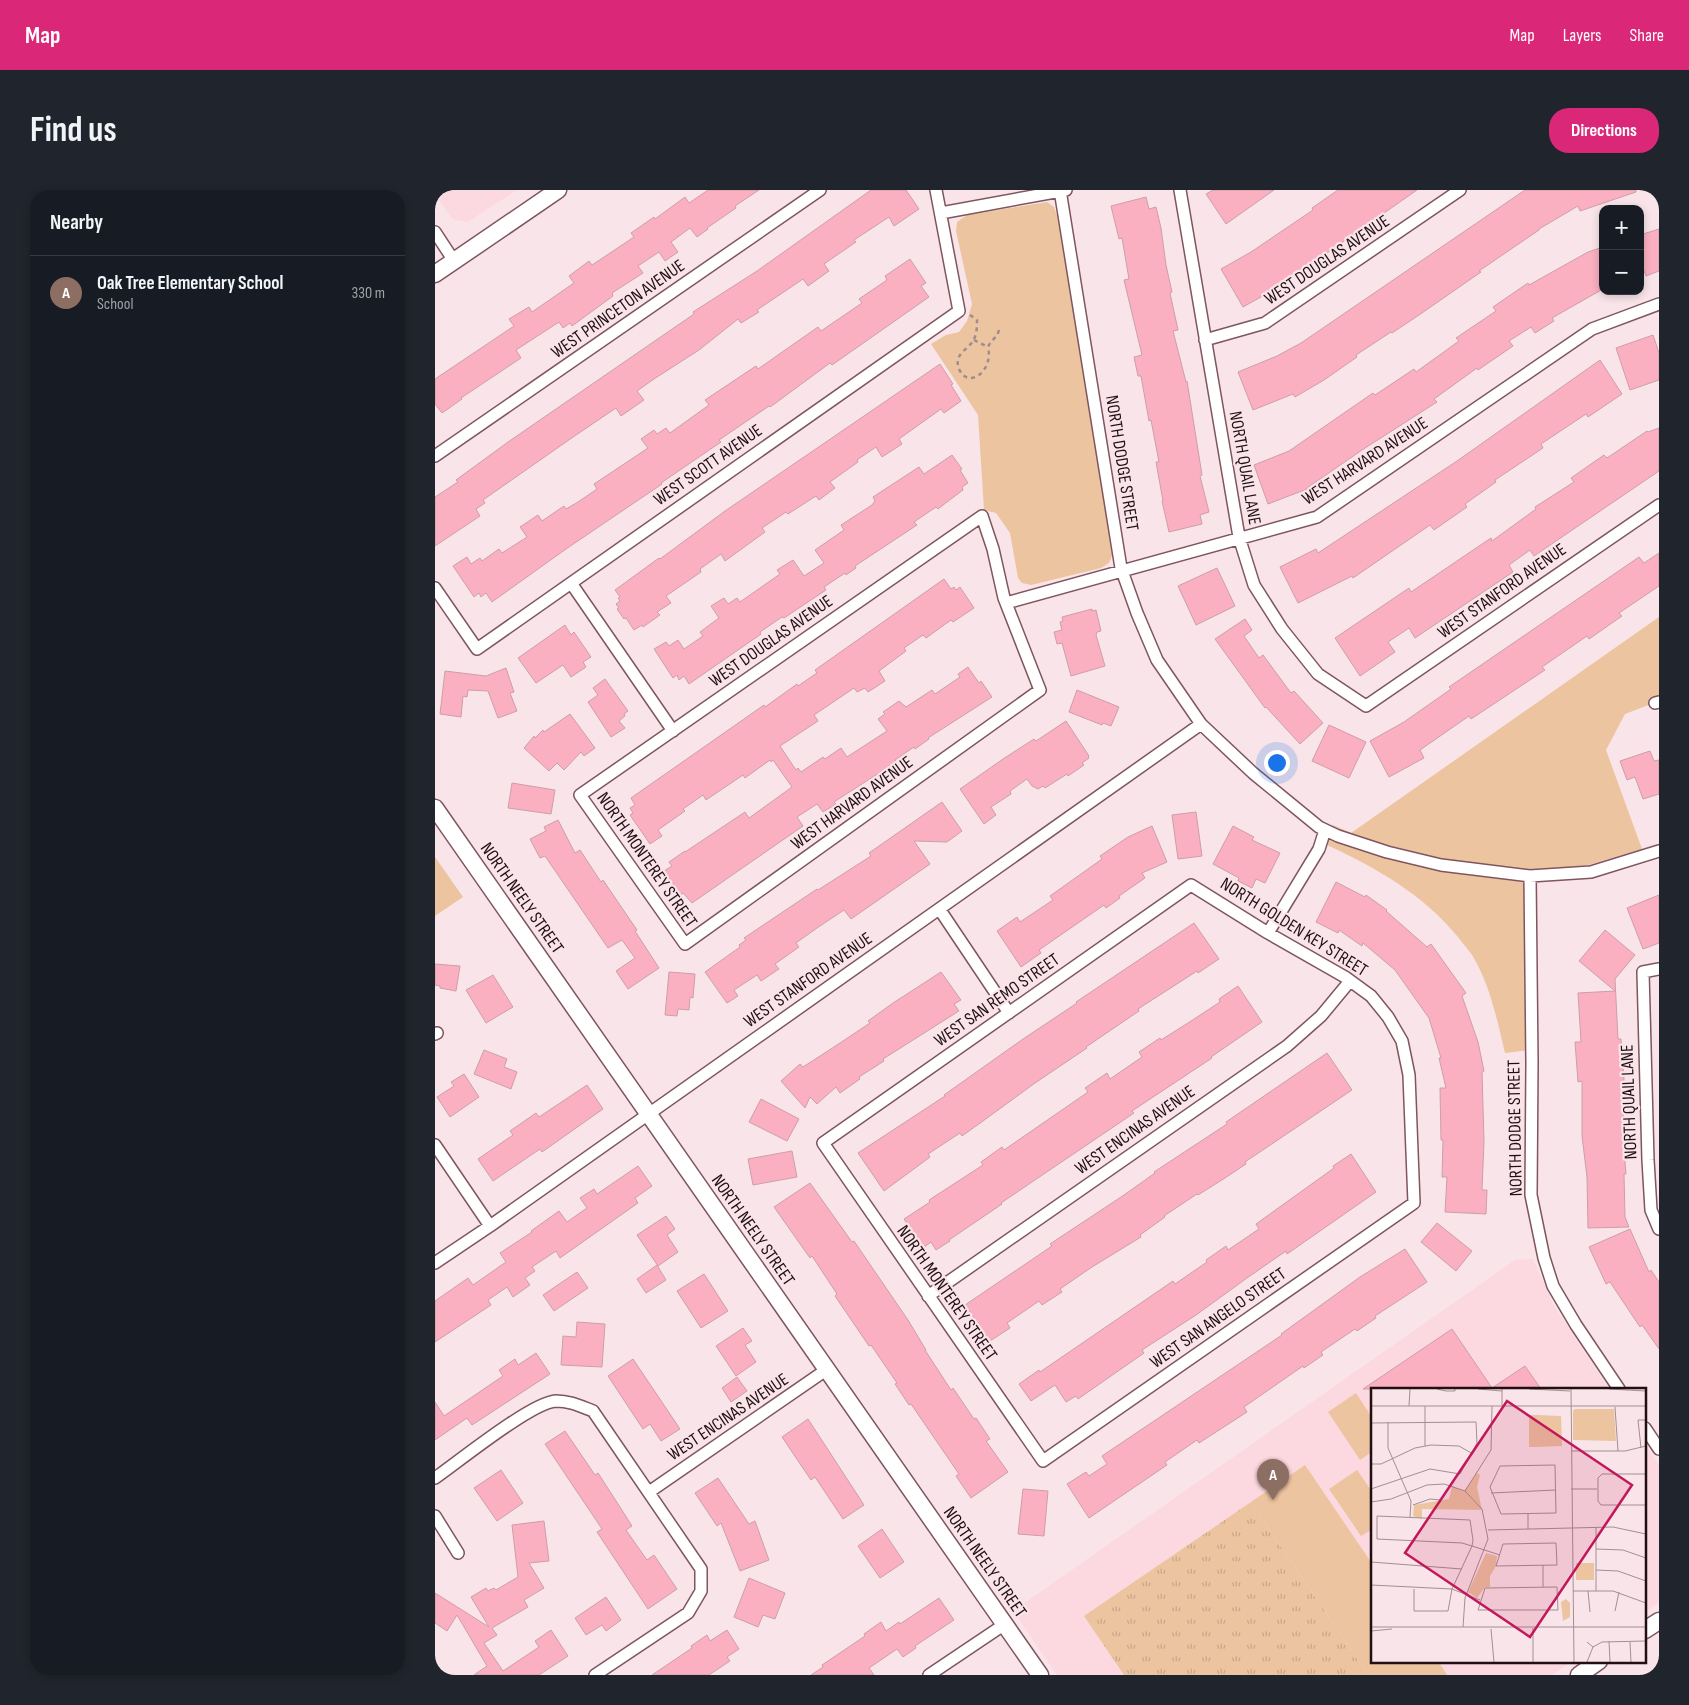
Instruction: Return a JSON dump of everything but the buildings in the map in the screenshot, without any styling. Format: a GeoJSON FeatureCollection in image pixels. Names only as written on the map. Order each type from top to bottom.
{"type":"FeatureCollection","features":[{"type":"Feature","properties":{"kind":"street"},"geometry":{"type":"LineString","coordinates":[[435,274],[558,190]]}},
{"type":"Feature","properties":{"kind":"street","name":"WEST PRINCETON AVENUE"},"geometry":{"type":"LineString","coordinates":[[435,456],[820,190]]}},
{"type":"Feature","properties":{"kind":"street"},"geometry":{"type":"LineString","coordinates":[[937,190],[959,311]]}},
{"type":"Feature","properties":{"kind":"street"},"geometry":{"type":"LineString","coordinates":[[941,213],[1063,190]]}},
{"type":"Feature","properties":{"kind":"street","name":"NORTH DODGE STREET"},"geometry":{"type":"LineString","coordinates":[[1063,190],[1122,571],[1157,660],[1201,724],[1253,773],[1319,828],[1387,852],[1441,865],[1530,876],[1591,872],[1659,850]]}},
{"type":"Feature","properties":{"kind":"street","name":"NORTH QUAIL LANE"},"geometry":{"type":"LineString","coordinates":[[1180,190],[1240,539],[1254,585],[1282,630],[1318,674],[1366,706]]}},
{"type":"Feature","properties":{"kind":"street","name":"WEST DOUGLAS AVENUE"},"geometry":{"type":"LineString","coordinates":[[1205,340],[1265,323],[1460,190]]}},
{"type":"Feature","properties":{"kind":"street"},"geometry":{"type":"LineString","coordinates":[[435,232],[455,261]]}},
{"type":"Feature","properties":{"kind":"street","name":"WEST HARVARD AVENUE"},"geometry":{"type":"LineString","coordinates":[[685,944],[1040,690],[1006,603],[1317,517],[1592,329],[1659,304]]}},
{"type":"Feature","properties":{"kind":"street","name":"WEST SCOTT AVENUE"},"geometry":{"type":"LineString","coordinates":[[435,588],[477,649],[959,311]]}},
{"type":"Feature","properties":{"kind":"street","name":"WEST STANFORD AVENUE"},"geometry":{"type":"LineString","coordinates":[[1366,706],[1659,505]]}},
{"type":"Feature","properties":{"kind":"street","name":"WEST DOUGLAS AVENUE"},"geometry":{"type":"LineString","coordinates":[[580,796],[982,516],[993,549],[1006,603]]}},
{"type":"Feature","properties":{"kind":"street"},"geometry":{"type":"LineString","coordinates":[[571,582],[673,731]]}},
{"type":"Feature","properties":{"kind":"street","name":"WEST STANFORD AVENUE"},"geometry":{"type":"LineString","coordinates":[[435,1263],[491,1226],[1201,724]]}},
{"type":"Feature","properties":{"kind":"street","name":"NORTH MONTEREY STREET"},"geometry":{"type":"LineString","coordinates":[[580,796],[685,944]]}},
{"type":"Feature","properties":{"kind":"street","name":"NORTH NEELY STREET"},"geometry":{"type":"LineString","coordinates":[[435,808],[1040,1675]]}},
{"type":"Feature","properties":{"kind":"street"},"geometry":{"type":"LineString","coordinates":[[1268,933],[1319,850],[1325,830]]}},
{"type":"Feature","properties":{"kind":"street","name":"NORTH DODGE STREET"},"geometry":{"type":"LineString","coordinates":[[1530,876],[1531,1195],[1544,1258],[1553,1286],[1576,1325],[1618,1388]]}},
{"type":"Feature","properties":{"kind":"street","name":"NORTH GOLDEN KEY STREET"},"geometry":{"type":"LineString","coordinates":[[1191,885],[1268,933],[1351,981],[1371,996],[1388,1017],[1402,1041],[1409,1074],[1413,1203]]}},
{"type":"Feature","properties":{"kind":"street","name":"WEST SAN REMO STREET"},"geometry":{"type":"LineString","coordinates":[[823,1143],[1191,885]]}},
{"type":"Feature","properties":{"kind":"street"},"geometry":{"type":"LineString","coordinates":[[940,910],[1009,1014]]}},
{"type":"Feature","properties":{"kind":"street","name":"NORTH QUAIL LANE"},"geometry":{"type":"LineString","coordinates":[[1659,969],[1643,972],[1653,1160],[1651,1210],[1659,1229]]}},
{"type":"Feature","properties":{"kind":"street","name":"WEST ENCINAS AVENUE"},"geometry":{"type":"LineString","coordinates":[[928,1296],[1287,1046],[1321,1016],[1351,981]]}},
{"type":"Feature","properties":{"kind":"street","name":"NORTH MONTEREY STREET"},"geometry":{"type":"LineString","coordinates":[[823,1143],[1043,1461]]}},
{"type":"Feature","properties":{"kind":"street"},"geometry":{"type":"LineString","coordinates":[[435,1145],[491,1226]]}},
{"type":"Feature","properties":{"kind":"street","name":"WEST SAN ANGELO STREET"},"geometry":{"type":"LineString","coordinates":[[1043,1461],[1413,1203]]}},
{"type":"Feature","properties":{"kind":"street","name":"WEST ENCINAS AVENUE"},"geometry":{"type":"LineString","coordinates":[[649,1492],[826,1370]]}},
{"type":"Feature","properties":{"kind":"street"},"geometry":{"type":"LineString","coordinates":[[435,1478],[532,1410],[554,1401],[574,1403],[593,1411],[701,1569],[701,1591],[688,1613],[595,1675]]}},
{"type":"Feature","properties":{"kind":"street"},"geometry":{"type":"LineString","coordinates":[[1647,1431],[1659,1449]]}},
{"type":"Feature","properties":{"kind":"street"},"geometry":{"type":"LineString","coordinates":[[435,1516],[459,1553]]}},
{"type":"Feature","properties":{"kind":"street"},"geometry":{"type":"LineString","coordinates":[[1647,1629],[1659,1621]]}},
{"type":"Feature","properties":{"kind":"street"},"geometry":{"type":"LineString","coordinates":[[929,1675],[1005,1624]]}},
{"type":"Feature","properties":{"kind":"street"},"geometry":{"type":"LineString","coordinates":[[1579,1675],[1598,1662]]}},
{"type":"Feature","properties":{"kind":"path"},"geometry":{"type":"LineString","coordinates":[[959,311],[974,316],[977,320],[974,340],[962,351],[958,363],[963,374],[969,377],[976,377],[982,373],[990,356],[987,348],[974,340]]}},
{"type":"Feature","properties":{"kind":"path"},"geometry":{"type":"LineString","coordinates":[[987,348],[995,339],[999,330]]}},
{"type":"Feature","properties":{"kind":"shaded area"},"geometry":{"type":"Polygon","coordinates":[[[435,190],[517,190],[468,222],[455,220],[451,217],[435,194],[435,190]]]}},
{"type":"Feature","properties":{"kind":"shaded area"},"geometry":{"type":"Polygon","coordinates":[[[1533,1259],[1554,1306],[1608,1388],[1371,1388],[1371,1662],[1572,1662],[1552,1675],[1057,1675],[1013,1611],[1515,1260],[1533,1259]]]}},
{"type":"Feature","properties":{"kind":"shaded area"},"geometry":{"type":"Polygon","coordinates":[[[1647,1447],[1659,1465],[1659,1603],[1647,1611],[1647,1447]]]}},
{"type":"Feature","properties":{"kind":"green space"},"geometry":{"type":"Polygon","coordinates":[[[1047,202],[1054,207],[1059,221],[1113,553],[1109,563],[1101,568],[1031,585],[1022,583],[1018,578],[1010,533],[996,513],[984,510],[978,415],[931,344],[946,335],[959,332],[967,321],[972,304],[956,231],[957,222],[967,215],[1047,202]]]}},
{"type":"Feature","properties":{"kind":"green space"},"geometry":{"type":"Polygon","coordinates":[[[1659,617],[1659,701],[1625,714],[1606,750],[1642,849],[1588,865],[1534,871],[1537,1049],[1505,1053],[1496,1015],[1484,978],[1470,953],[1458,937],[1430,908],[1414,895],[1381,873],[1327,845],[1333,825],[1351,833],[1659,617]]]}},
{"type":"Feature","properties":{"kind":"green space"},"geometry":{"type":"Polygon","coordinates":[[[435,857],[463,897],[435,916],[435,857]]]}},
{"type":"Feature","properties":{"kind":"green space"},"geometry":{"type":"Polygon","coordinates":[[[1356,1393],[1371,1416],[1371,1452],[1360,1460],[1328,1412],[1356,1393]]]}},
{"type":"Feature","properties":{"kind":"green space"},"geometry":{"type":"Polygon","coordinates":[[[1305,1465],[1371,1562],[1371,1662],[1439,1662],[1447,1675],[1368,1675],[1251,1502],[1305,1465]]]}},
{"type":"Feature","properties":{"kind":"green space"},"geometry":{"type":"Polygon","coordinates":[[[1357,1470],[1371,1490],[1371,1530],[1361,1536],[1329,1489],[1357,1470]]]}},
{"type":"Feature","properties":{"kind":"green space"},"geometry":{"type":"Polygon","coordinates":[[[1251,1502],[1368,1675],[1124,1675],[1084,1616],[1251,1502]]]}},
{"type":"Feature","properties":{"kind":"place","name":"Oak Tree Elementary School"},"geometry":{"type":"Point","coordinates":[1273,1500]}}]}
